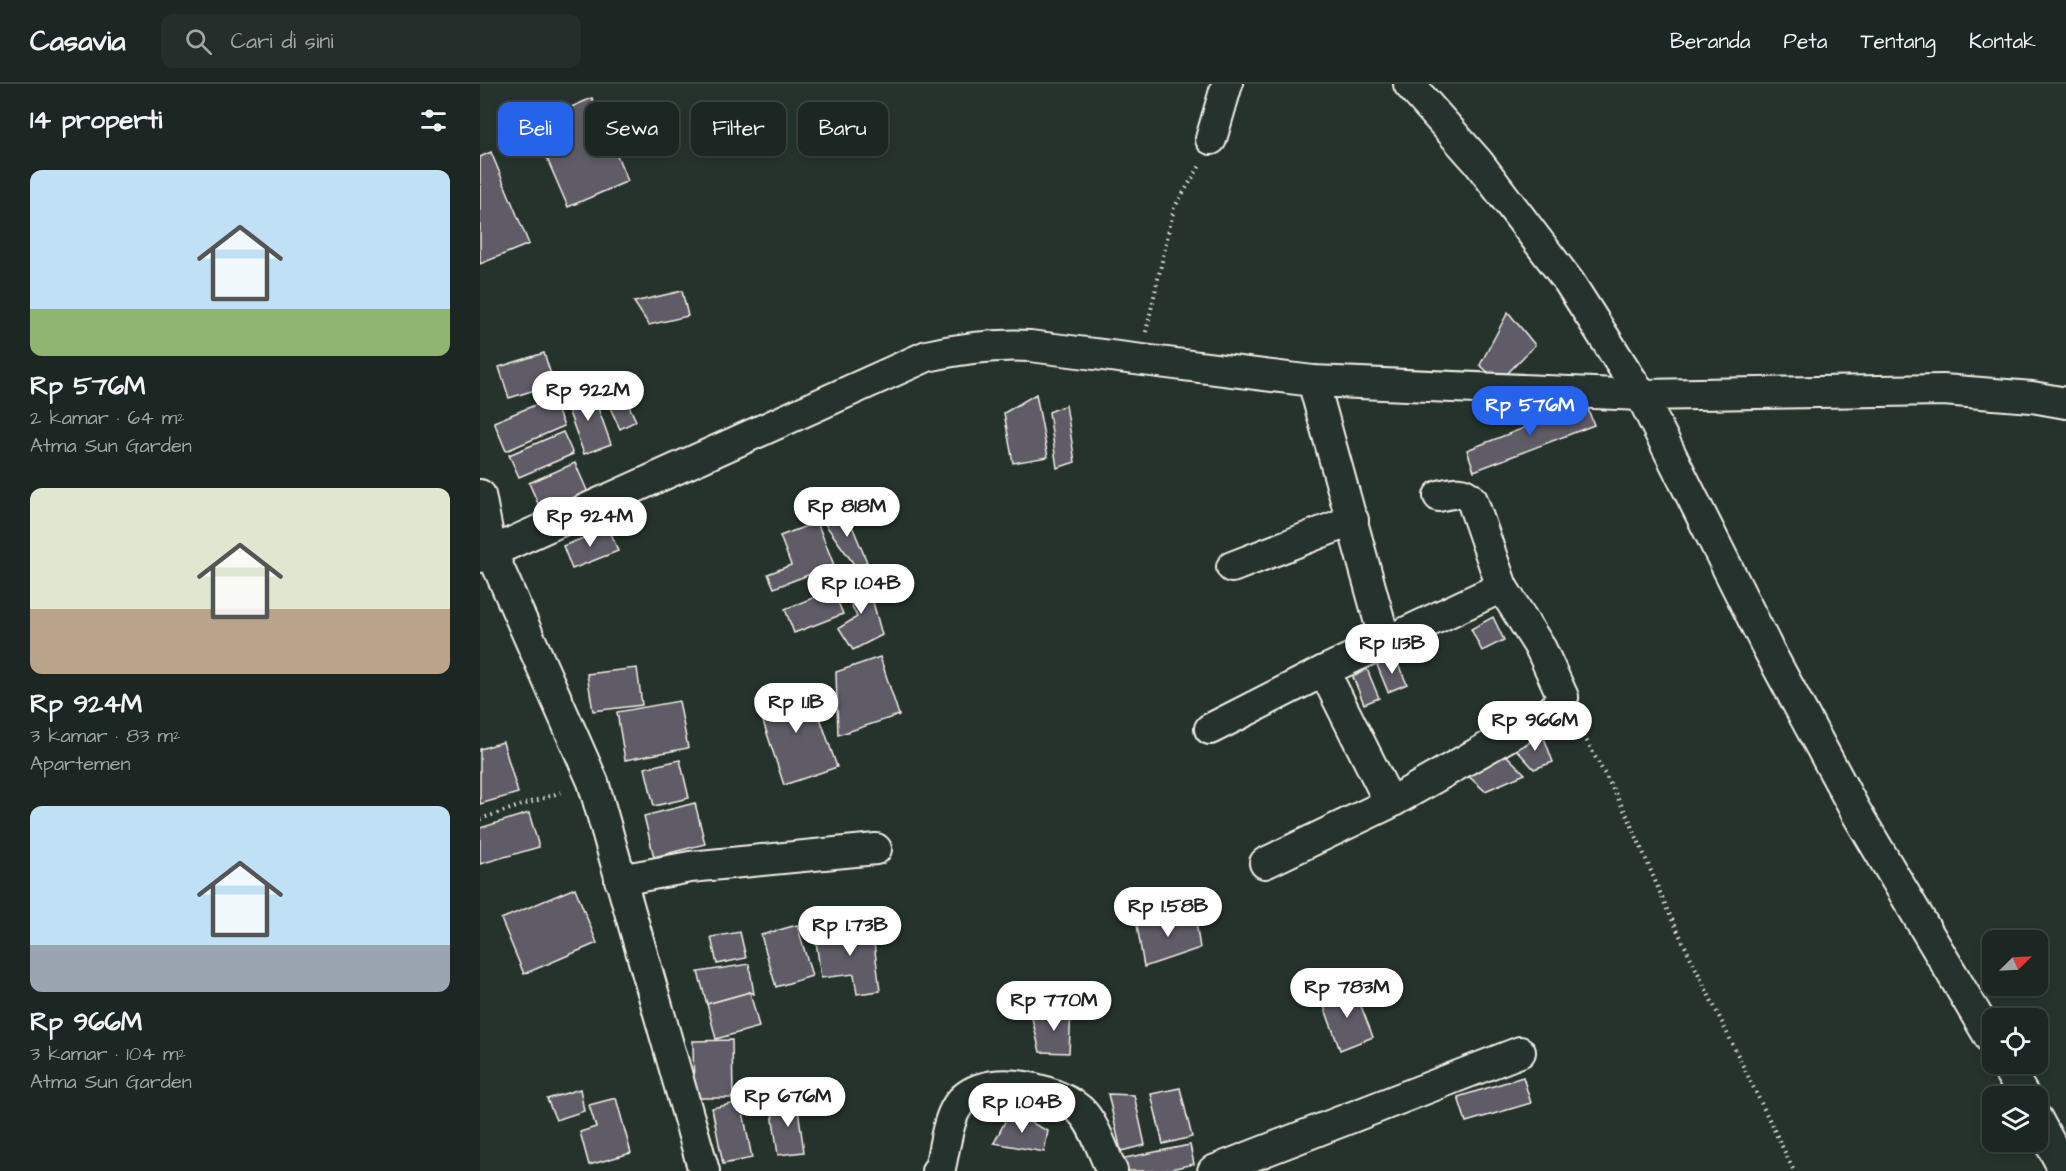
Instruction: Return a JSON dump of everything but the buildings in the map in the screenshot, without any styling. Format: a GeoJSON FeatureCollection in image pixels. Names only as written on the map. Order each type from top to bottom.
{"type":"FeatureCollection","features":[{"type":"Feature","properties":{"kind":"street"},"geometry":{"type":"LineString","coordinates":[[1211,139],[1227,84]]}},
{"type":"Feature","properties":{"kind":"street"},"geometry":{"type":"LineString","coordinates":[[1409,84],[1478,162],[1562,273],[1641,395],[1766,645],[1856,812],[1982,1024]]}},
{"type":"Feature","properties":{"kind":"street"},"geometry":{"type":"LineString","coordinates":[[485,554],[927,356],[967,347],[996,344],[1030,346],[1313,381],[1641,395],[1943,390],[2032,397],[2066,403]]}},
{"type":"Feature","properties":{"kind":"street"},"geometry":{"type":"LineString","coordinates":[[1313,381],[1385,641]]}},
{"type":"Feature","properties":{"kind":"street"},"geometry":{"type":"LineString","coordinates":[[1264,862],[1390,803],[1552,711],[1563,698],[1541,649],[1502,587],[1472,500],[1467,494],[1458,492],[1439,496]]}},
{"type":"Feature","properties":{"kind":"street"},"geometry":{"type":"LineString","coordinates":[[480,495],[485,554],[593,782],[704,1171]]}},
{"type":"Feature","properties":{"kind":"street"},"geometry":{"type":"LineString","coordinates":[[1232,567],[1353,520]]}},
{"type":"Feature","properties":{"kind":"street"},"geometry":{"type":"LineString","coordinates":[[1210,729],[1385,641],[1502,587]]}},
{"type":"Feature","properties":{"kind":"street"},"geometry":{"type":"LineString","coordinates":[[1324,671],[1390,803]]}},
{"type":"Feature","properties":{"kind":"street"},"geometry":{"type":"LineString","coordinates":[[620,880],[690,867],[876,849]]}},
{"type":"Feature","properties":{"kind":"street"},"geometry":{"type":"LineString","coordinates":[[1214,1171],[1520,1052]]}},
{"type":"Feature","properties":{"kind":"street"},"geometry":{"type":"LineString","coordinates":[[937,1171],[940,1168],[955,1109],[968,1096],[984,1086],[1011,1086],[1038,1090],[1064,1099],[1081,1112],[1112,1171]]}},
{"type":"Feature","properties":{"kind":"street"},"geometry":{"type":"LineString","coordinates":[[2048,1139],[2065,1171]]}},
{"type":"Feature","properties":{"kind":"path"},"geometry":{"type":"LineString","coordinates":[[1140,359],[1174,208],[1201,164],[1211,139]]}},
{"type":"Feature","properties":{"kind":"path"},"geometry":{"type":"LineString","coordinates":[[1563,698],[1629,819],[1667,909],[1794,1171]]}},
{"type":"Feature","properties":{"kind":"path"},"geometry":{"type":"LineString","coordinates":[[480,819],[593,782]]}}]}
